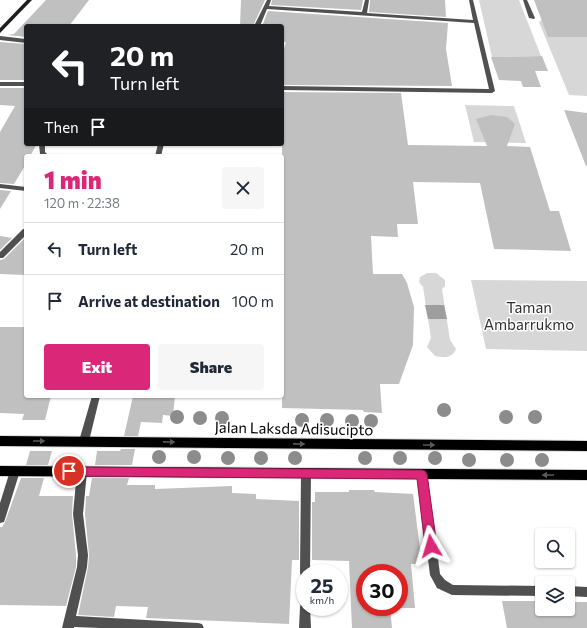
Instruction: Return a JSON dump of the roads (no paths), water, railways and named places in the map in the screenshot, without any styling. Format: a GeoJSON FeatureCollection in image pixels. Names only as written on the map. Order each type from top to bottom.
{"type":"FeatureCollection","features":[{"type":"Feature","properties":{"kind":"main road"},"geometry":{"type":"LineString","coordinates":[[0,31],[30,0]]}},
{"type":"Feature","properties":{"kind":"main road","name":"Jalan Laksda Adisucipto"},"geometry":{"type":"LineString","coordinates":[[0,441],[587,446]]}},
{"type":"Feature","properties":{"kind":"main road"},"geometry":{"type":"LineString","coordinates":[[0,471],[587,475]]}},
{"type":"Feature","properties":{"kind":"street"},"geometry":{"type":"LineString","coordinates":[[257,24],[269,0]]}},
{"type":"Feature","properties":{"kind":"street"},"geometry":{"type":"LineString","coordinates":[[364,14],[367,0]]}},
{"type":"Feature","properties":{"kind":"street"},"geometry":{"type":"LineString","coordinates":[[284,88],[492,90],[471,0]]}},
{"type":"Feature","properties":{"kind":"street"},"geometry":{"type":"LineString","coordinates":[[525,0],[532,18]]}},
{"type":"Feature","properties":{"kind":"street"},"geometry":{"type":"LineString","coordinates":[[265,7],[475,22]]}},
{"type":"Feature","properties":{"kind":"street"},"geometry":{"type":"LineString","coordinates":[[0,38],[24,41]]}},
{"type":"Feature","properties":{"kind":"street"},"geometry":{"type":"LineString","coordinates":[[0,84],[24,84]]}},
{"type":"Feature","properties":{"kind":"street"},"geometry":{"type":"LineString","coordinates":[[0,186],[24,189]]}},
{"type":"Feature","properties":{"kind":"street"},"geometry":{"type":"LineString","coordinates":[[0,256],[24,233]]}},
{"type":"Feature","properties":{"kind":"street"},"geometry":{"type":"LineString","coordinates":[[84,441],[95,398]]}},
{"type":"Feature","properties":{"kind":"street"},"geometry":{"type":"LineString","coordinates":[[0,518],[15,471]]}},
{"type":"Feature","properties":{"kind":"street"},"geometry":{"type":"LineString","coordinates":[[82,471],[78,514],[83,555],[82,567],[69,624],[198,628]]}},
{"type":"Feature","properties":{"kind":"street"},"geometry":{"type":"LineString","coordinates":[[305,564],[306,474]]}},
{"type":"Feature","properties":{"kind":"street"},"geometry":{"type":"LineString","coordinates":[[422,474],[435,574],[441,584],[452,590],[535,591]]}},
{"type":"Feature","properties":{"kind":"street"},"geometry":{"type":"LineString","coordinates":[[575,591],[587,592]]}},
{"type":"Feature","properties":{"kind":"street"},"geometry":{"type":"LineString","coordinates":[[305,616],[305,628]]}},
{"type":"Feature","properties":{"kind":"park label","name":"Taman Ambarrukmo"},"geometry":{"type":"Point","coordinates":[529,316]}}]}
